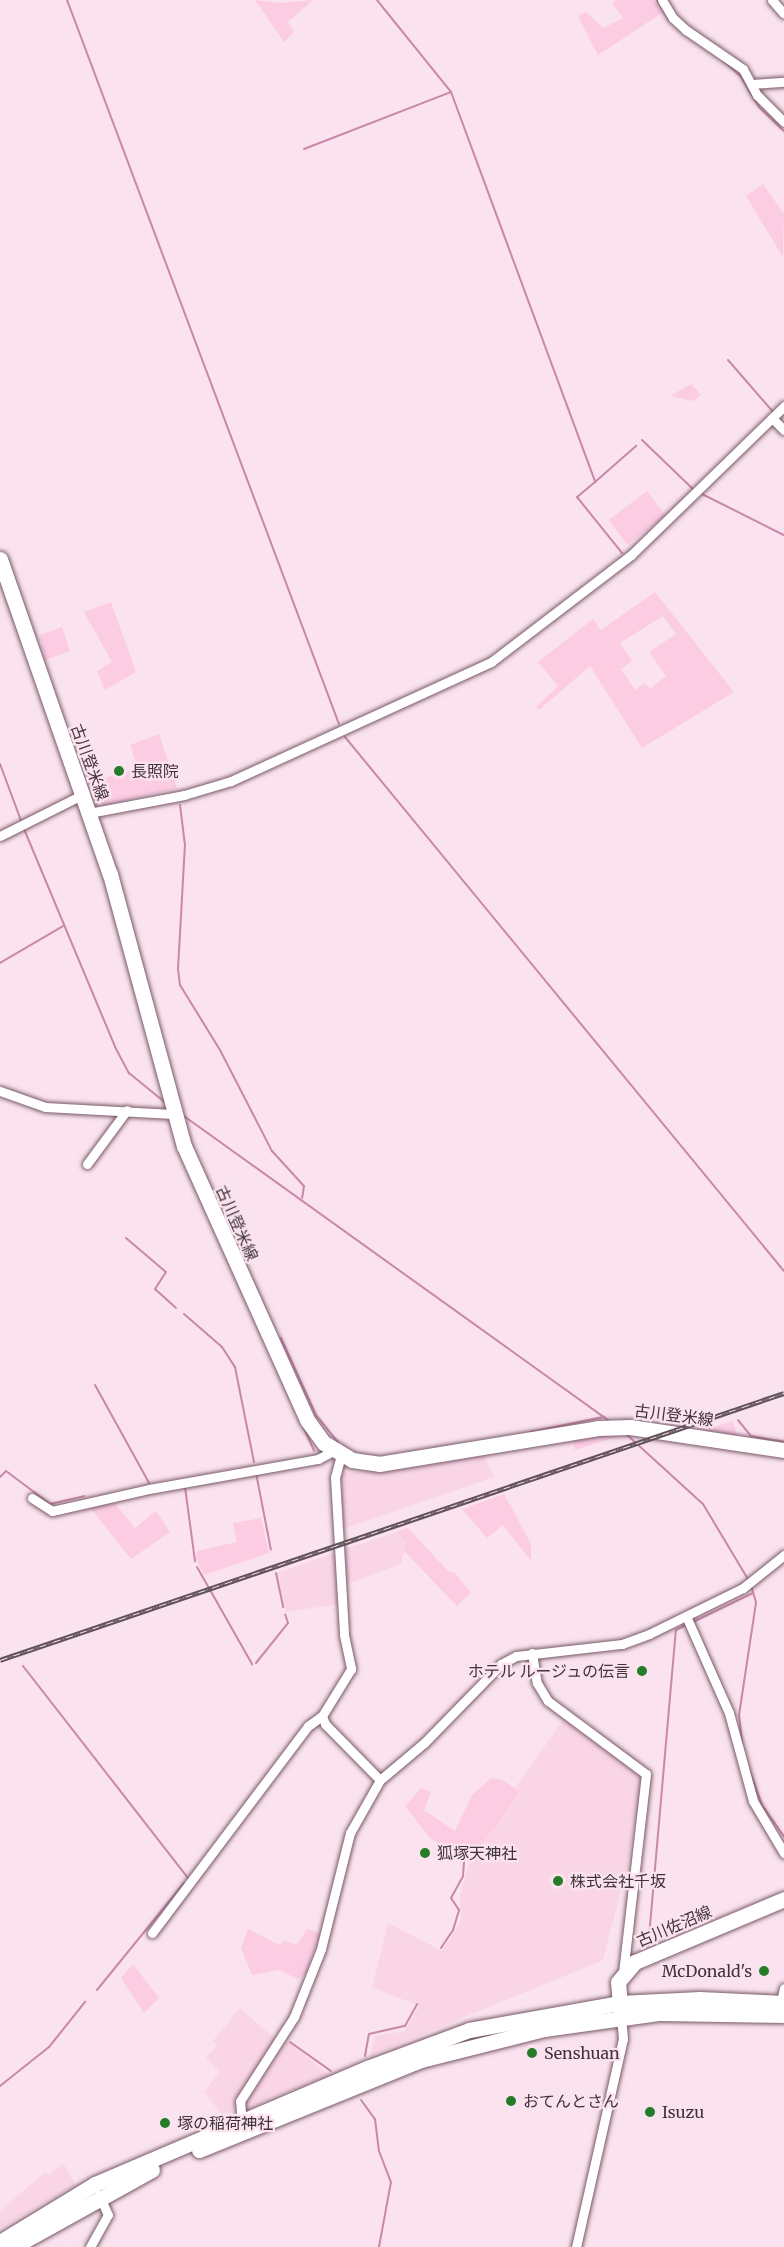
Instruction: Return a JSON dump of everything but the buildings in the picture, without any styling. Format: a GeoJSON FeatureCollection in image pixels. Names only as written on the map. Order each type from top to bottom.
{"type":"FeatureCollection","features":[{"type":"Feature","properties":{"kind":"main road","name":"古川登米線"},"geometry":{"type":"LineString","coordinates":[[0,559],[123,920],[172,1109],[202,1188],[307,1420],[337,1453],[366,1464],[379,1464],[600,1428],[630,1426],[784,1450]]}},
{"type":"Feature","properties":{"kind":"main road","name":"古川佐沼線"},"geometry":{"type":"LineString","coordinates":[[623,1973],[643,1958],[784,1899]]}},
{"type":"Feature","properties":{"kind":"main road"},"geometry":{"type":"LineString","coordinates":[[620,2009],[618,1982],[623,1973]]}},
{"type":"Feature","properties":{"kind":"main road"},"geometry":{"type":"LineString","coordinates":[[0,2242],[98,2190],[469,2030],[700,2000],[783,2002]]}},
{"type":"Feature","properties":{"kind":"main road"},"geometry":{"type":"LineString","coordinates":[[13,2247],[98,2190]]}},
{"type":"Feature","properties":{"kind":"street"},"geometry":{"type":"LineString","coordinates":[[662,0],[673,18],[733,60],[766,106],[784,123]]}},
{"type":"Feature","properties":{"kind":"street"},"geometry":{"type":"LineString","coordinates":[[772,0],[784,14]]}},
{"type":"Feature","properties":{"kind":"street"},"geometry":{"type":"LineString","coordinates":[[752,84],[784,82]]}},
{"type":"Feature","properties":{"kind":"street"},"geometry":{"type":"LineString","coordinates":[[88,813],[184,795],[231,781],[491,662],[607,576],[777,413],[784,430]]}},
{"type":"Feature","properties":{"kind":"street"},"geometry":{"type":"LineString","coordinates":[[0,836],[82,795]]}},
{"type":"Feature","properties":{"kind":"street"},"geometry":{"type":"LineString","coordinates":[[0,1091],[45,1107],[172,1109]]}},
{"type":"Feature","properties":{"kind":"street"},"geometry":{"type":"LineString","coordinates":[[87,1164],[127,1110]]}},
{"type":"Feature","properties":{"kind":"street"},"geometry":{"type":"LineString","coordinates":[[32,1498],[52,1511],[149,1489],[337,1453],[335,1477],[344,1635],[351,1669],[322,1716],[308,1725],[152,1933]]}},
{"type":"Feature","properties":{"kind":"street"},"geometry":{"type":"LineString","coordinates":[[242,2126],[240,2101],[284,2036],[309,1983],[350,1833],[380,1780],[424,1743],[484,1678],[516,1656],[622,1644],[686,1617],[751,1582],[784,1555]]}},
{"type":"Feature","properties":{"kind":"street"},"geometry":{"type":"LineString","coordinates":[[686,1617],[729,1713],[753,1801],[784,1853]]}},
{"type":"Feature","properties":{"kind":"street"},"geometry":{"type":"LineString","coordinates":[[532,1653],[537,1683],[548,1701],[646,1774],[623,1973]]}},
{"type":"Feature","properties":{"kind":"street"},"geometry":{"type":"LineString","coordinates":[[322,1716],[325,1724],[380,1780]]}},
{"type":"Feature","properties":{"kind":"street"},"geometry":{"type":"LineString","coordinates":[[576,2247],[623,2039],[620,2009]]}},
{"type":"Feature","properties":{"kind":"street"},"geometry":{"type":"LineString","coordinates":[[90,2247],[108,2215],[98,2190]]}},
{"type":"Feature","properties":{"kind":"shaded area"},"geometry":{"type":"Polygon","coordinates":[[[255,0],[281,3],[313,0],[288,22],[294,32],[284,42],[255,0]]]}},
{"type":"Feature","properties":{"kind":"shaded area"},"geometry":{"type":"Polygon","coordinates":[[[616,0],[654,0],[662,13],[598,55],[578,16],[586,12],[603,28],[623,18],[612,3],[616,0]]]}},
{"type":"Feature","properties":{"kind":"shaded area"},"geometry":{"type":"Polygon","coordinates":[[[763,184],[784,214],[783,257],[746,196],[763,184]]]}},
{"type":"Feature","properties":{"kind":"shaded area"},"geometry":{"type":"Polygon","coordinates":[[[691,384],[701,395],[693,401],[670,396],[691,384]]]}},
{"type":"Feature","properties":{"kind":"shaded area"},"geometry":{"type":"Polygon","coordinates":[[[647,491],[666,516],[627,545],[609,520],[647,491]]]}},
{"type":"Feature","properties":{"kind":"shaded area"},"geometry":{"type":"Polygon","coordinates":[[[655,592],[734,692],[642,748],[590,666],[539,710],[536,707],[558,686],[538,662],[593,619],[601,630],[655,592]],[[663,616],[620,643],[632,661],[621,669],[635,690],[645,683],[650,689],[666,676],[649,652],[676,634],[663,616]]]}},
{"type":"Feature","properties":{"kind":"shaded area"},"geometry":{"type":"Polygon","coordinates":[[[111,602],[136,672],[105,690],[97,671],[112,662],[84,612],[111,602]]]}},
{"type":"Feature","properties":{"kind":"shaded area"},"geometry":{"type":"Polygon","coordinates":[[[62,627],[70,651],[45,660],[40,635],[62,627]]]}},
{"type":"Feature","properties":{"kind":"shaded area"},"geometry":{"type":"Polygon","coordinates":[[[159,734],[177,788],[99,807],[94,804],[85,784],[138,768],[130,745],[159,734]]]}},
{"type":"Feature","properties":{"kind":"shaded area"},"geometry":{"type":"Polygon","coordinates":[[[732,1421],[739,1438],[703,1431],[732,1421]]]}},
{"type":"Feature","properties":{"kind":"shaded area"},"geometry":{"type":"Polygon","coordinates":[[[617,1430],[623,1435],[575,1450],[572,1436],[617,1430]]]}},
{"type":"Feature","properties":{"kind":"shaded area"},"geometry":{"type":"Polygon","coordinates":[[[481,1449],[494,1477],[343,1529],[340,1473],[384,1471],[481,1449]]]}},
{"type":"Feature","properties":{"kind":"shaded area"},"geometry":{"type":"Polygon","coordinates":[[[504,1494],[531,1544],[531,1561],[503,1525],[487,1538],[462,1509],[504,1494]]]}},
{"type":"Feature","properties":{"kind":"shaded area"},"geometry":{"type":"Polygon","coordinates":[[[111,1499],[135,1528],[156,1511],[170,1532],[131,1559],[88,1505],[111,1499]]]}},
{"type":"Feature","properties":{"kind":"shaded area"},"geometry":{"type":"Polygon","coordinates":[[[261,1518],[269,1553],[204,1575],[196,1559],[197,1551],[237,1542],[233,1523],[261,1518]]]}},
{"type":"Feature","properties":{"kind":"shaded area"},"geometry":{"type":"Polygon","coordinates":[[[408,1528],[449,1572],[454,1572],[471,1593],[457,1606],[404,1551],[406,1543],[397,1532],[408,1528]]]}},
{"type":"Feature","properties":{"kind":"shaded area"},"geometry":{"type":"Polygon","coordinates":[[[397,1532],[406,1543],[401,1564],[345,1585],[342,1550],[397,1532]]]}},
{"type":"Feature","properties":{"kind":"shaded area"},"geometry":{"type":"Polygon","coordinates":[[[334,1553],[338,1604],[286,1612],[277,1573],[334,1553]]]}},
{"type":"Feature","properties":{"kind":"shaded area"},"geometry":{"type":"Polygon","coordinates":[[[564,1719],[639,1775],[641,1782],[627,1867],[603,1960],[370,2056],[375,2036],[405,2031],[419,2006],[372,1987],[388,1923],[442,1951],[461,1921],[460,1895],[469,1864],[520,1793],[515,1788],[564,1719]]]}},
{"type":"Feature","properties":{"kind":"shaded area"},"geometry":{"type":"Polygon","coordinates":[[[491,1778],[503,1780],[520,1792],[470,1862],[430,1838],[405,1806],[421,1788],[431,1792],[424,1810],[455,1831],[472,1795],[491,1778]]]}},
{"type":"Feature","properties":{"kind":"shaded area"},"geometry":{"type":"Polygon","coordinates":[[[248,1929],[279,1945],[285,1941],[297,1945],[307,1929],[320,1933],[307,1972],[298,1979],[279,1970],[252,1975],[241,1948],[248,1929]]]}},
{"type":"Feature","properties":{"kind":"shaded area"},"geometry":{"type":"Polygon","coordinates":[[[133,1964],[159,1998],[144,2013],[121,1978],[133,1964]]]}},
{"type":"Feature","properties":{"kind":"shaded area"},"geometry":{"type":"Polygon","coordinates":[[[240,2008],[276,2040],[231,2112],[221,2114],[204,2091],[220,2072],[206,2058],[217,2045],[213,2041],[240,2008]]]}},
{"type":"Feature","properties":{"kind":"shaded area"},"geometry":{"type":"Polygon","coordinates":[[[288,2041],[329,2075],[247,2108],[245,2104],[288,2041]]]}},
{"type":"Feature","properties":{"kind":"shaded area"},"geometry":{"type":"Polygon","coordinates":[[[63,2163],[76,2185],[0,2228],[0,2211],[45,2172],[49,2175],[63,2163]]]}},
{"type":"Feature","properties":{"kind":"waterway"},"geometry":{"type":"LineString","coordinates":[[67,0],[339,724]]}},
{"type":"Feature","properties":{"kind":"waterway"},"geometry":{"type":"LineString","coordinates":[[377,0],[451,92],[595,482],[636,446]]}},
{"type":"Feature","properties":{"kind":"waterway"},"geometry":{"type":"LineString","coordinates":[[657,0],[669,20]]}},
{"type":"Feature","properties":{"kind":"waterway"},"geometry":{"type":"LineString","coordinates":[[724,61],[741,77],[759,107],[784,131]]}},
{"type":"Feature","properties":{"kind":"waterway"},"geometry":{"type":"LineString","coordinates":[[304,149],[451,92]]}},
{"type":"Feature","properties":{"kind":"waterway"},"geometry":{"type":"LineString","coordinates":[[728,360],[774,413]]}},
{"type":"Feature","properties":{"kind":"waterway"},"geometry":{"type":"LineString","coordinates":[[642,440],[693,489]]}},
{"type":"Feature","properties":{"kind":"waterway"},"geometry":{"type":"LineString","coordinates":[[595,482],[577,497],[622,553]]}},
{"type":"Feature","properties":{"kind":"waterway"},"geometry":{"type":"LineString","coordinates":[[698,492],[784,535]]}},
{"type":"Feature","properties":{"kind":"waterway"},"geometry":{"type":"LineString","coordinates":[[345,737],[784,1271]]}},
{"type":"Feature","properties":{"kind":"waterway"},"geometry":{"type":"LineString","coordinates":[[0,764],[22,823]]}},
{"type":"Feature","properties":{"kind":"waterway"},"geometry":{"type":"LineString","coordinates":[[180,805],[185,844],[178,969],[180,985],[220,1050],[272,1151],[304,1186],[302,1198]]}},
{"type":"Feature","properties":{"kind":"waterway"},"geometry":{"type":"LineString","coordinates":[[24,829],[115,1047],[129,1073],[167,1104]]}},
{"type":"Feature","properties":{"kind":"waterway"},"geometry":{"type":"LineString","coordinates":[[0,963],[63,926]]}},
{"type":"Feature","properties":{"kind":"waterway"},"geometry":{"type":"LineString","coordinates":[[181,1114],[608,1420]]}},
{"type":"Feature","properties":{"kind":"waterway"},"geometry":{"type":"LineString","coordinates":[[126,1238],[166,1272],[155,1289],[176,1308]]}},
{"type":"Feature","properties":{"kind":"waterway"},"geometry":{"type":"LineString","coordinates":[[184,1314],[222,1347],[235,1367],[254,1462]]}},
{"type":"Feature","properties":{"kind":"waterway"},"geometry":{"type":"LineString","coordinates":[[281,1338],[316,1415],[338,1442]]}},
{"type":"Feature","properties":{"kind":"waterway"},"geometry":{"type":"LineString","coordinates":[[95,1385],[149,1483]]}},
{"type":"Feature","properties":{"kind":"waterway"},"geometry":{"type":"LineString","coordinates":[[530,1432],[604,1417]]}},
{"type":"Feature","properties":{"kind":"waterway"},"geometry":{"type":"LineString","coordinates":[[738,1420],[751,1436],[784,1442]]}},
{"type":"Feature","properties":{"kind":"waterway"},"geometry":{"type":"LineString","coordinates":[[303,1426],[314,1451]]}},
{"type":"Feature","properties":{"kind":"waterway"},"geometry":{"type":"LineString","coordinates":[[625,1433],[703,1504],[749,1581]]}},
{"type":"Feature","properties":{"kind":"waterway"},"geometry":{"type":"LineString","coordinates":[[0,1477],[6,1471],[50,1504],[84,1496]]}},
{"type":"Feature","properties":{"kind":"waterway"},"geometry":{"type":"LineString","coordinates":[[256,1473],[271,1550]]}},
{"type":"Feature","properties":{"kind":"waterway"},"geometry":{"type":"LineString","coordinates":[[185,1487],[195,1561]]}},
{"type":"Feature","properties":{"kind":"waterway"},"geometry":{"type":"LineString","coordinates":[[197,1567],[252,1664]]}},
{"type":"Feature","properties":{"kind":"waterway"},"geometry":{"type":"LineString","coordinates":[[276,1573],[283,1607]]}},
{"type":"Feature","properties":{"kind":"waterway"},"geometry":{"type":"LineString","coordinates":[[742,1743],[739,1715],[756,1602],[751,1586]]}},
{"type":"Feature","properties":{"kind":"waterway"},"geometry":{"type":"LineString","coordinates":[[693,1622],[753,1593]]}},
{"type":"Feature","properties":{"kind":"waterway"},"geometry":{"type":"LineString","coordinates":[[256,1663],[288,1623],[285,1614]]}},
{"type":"Feature","properties":{"kind":"waterway"},"geometry":{"type":"LineString","coordinates":[[649,1937],[676,1630],[688,1624]]}},
{"type":"Feature","properties":{"kind":"waterway"},"geometry":{"type":"LineString","coordinates":[[23,1666],[188,1878]]}},
{"type":"Feature","properties":{"kind":"waterway"},"geometry":{"type":"LineString","coordinates":[[749,1769],[762,1805],[784,1837]]}},
{"type":"Feature","properties":{"kind":"waterway"},"geometry":{"type":"LineString","coordinates":[[441,1948],[453,1930],[459,1910],[451,1898],[463,1876],[464,1860]]}},
{"type":"Feature","properties":{"kind":"waterway"},"geometry":{"type":"LineString","coordinates":[[97,1990],[184,1883]]}},
{"type":"Feature","properties":{"kind":"waterway"},"geometry":{"type":"LineString","coordinates":[[0,2086],[49,2047],[85,2002]]}},
{"type":"Feature","properties":{"kind":"waterway"},"geometry":{"type":"LineString","coordinates":[[365,2056],[369,2034],[405,2026],[417,2004]]}},
{"type":"Feature","properties":{"kind":"waterway"},"geometry":{"type":"LineString","coordinates":[[290,2042],[331,2071]]}},
{"type":"Feature","properties":{"kind":"waterway"},"geometry":{"type":"LineString","coordinates":[[361,2100],[375,2119],[379,2151],[391,2182],[379,2247]]}},
{"type":"Feature","properties":{"kind":"railway"},"geometry":{"type":"LineString","coordinates":[[0,1660],[784,1393]]}},
{"type":"Feature","properties":{"kind":"place","name":"長照院"},"geometry":{"type":"Point","coordinates":[119,771]}},
{"type":"Feature","properties":{"kind":"place","name":"ホテル ルージュの伝言"},"geometry":{"type":"Point","coordinates":[642,1671]}},
{"type":"Feature","properties":{"kind":"place","name":"狐塚天神社"},"geometry":{"type":"Point","coordinates":[425,1853]}},
{"type":"Feature","properties":{"kind":"place","name":"株式会社千坂"},"geometry":{"type":"Point","coordinates":[558,1881]}},
{"type":"Feature","properties":{"kind":"place","name":"McDonald's"},"geometry":{"type":"Point","coordinates":[764,1971]}},
{"type":"Feature","properties":{"kind":"place","name":"Senshuan"},"geometry":{"type":"Point","coordinates":[532,2053]}},
{"type":"Feature","properties":{"kind":"place","name":"おてんとさん"},"geometry":{"type":"Point","coordinates":[511,2101]}},
{"type":"Feature","properties":{"kind":"place","name":"Isuzu"},"geometry":{"type":"Point","coordinates":[650,2112]}},
{"type":"Feature","properties":{"kind":"place","name":"塚の稲荷神社"},"geometry":{"type":"Point","coordinates":[165,2123]}}]}
